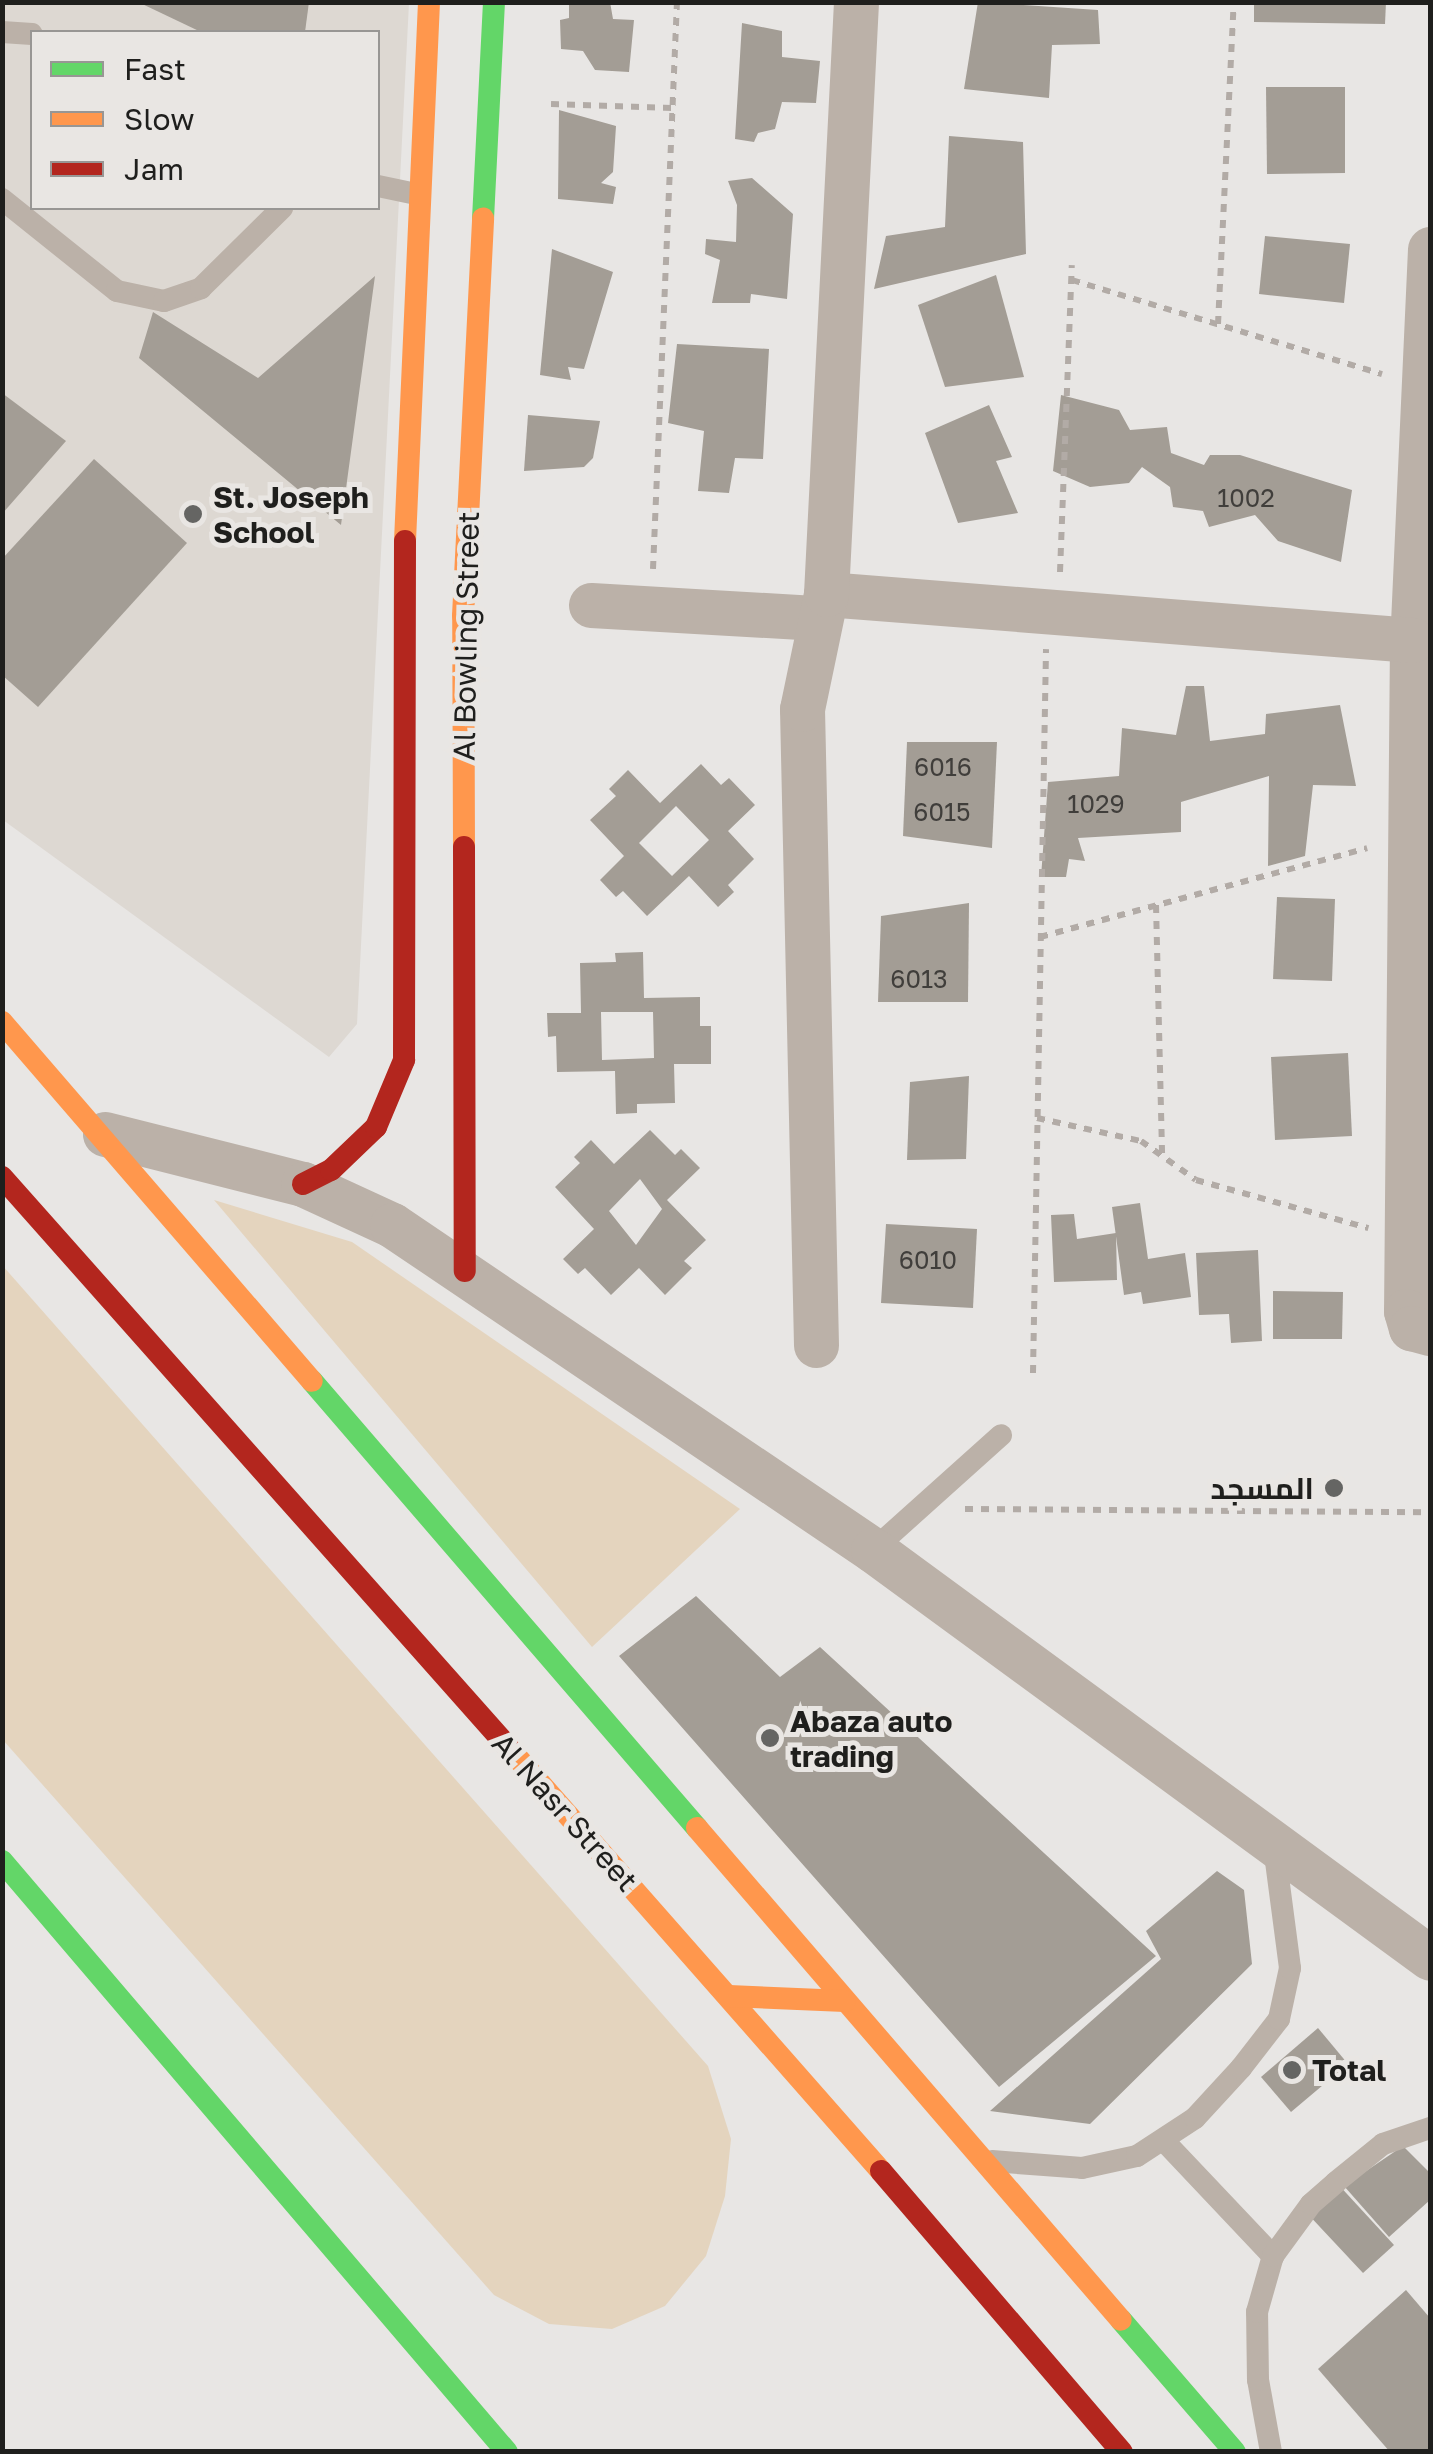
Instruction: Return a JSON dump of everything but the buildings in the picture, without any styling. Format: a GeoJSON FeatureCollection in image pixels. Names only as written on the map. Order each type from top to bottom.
{"type":"FeatureCollection","features":[{"type":"Feature","properties":{"kind":"street","name":"Al Bowling Street"},"geometry":{"type":"LineString","coordinates":[[303,1184],[343,1160],[376,1128],[404,1060],[402,613],[416,194],[429,2]]}},
{"type":"Feature","properties":{"kind":"street","name":"Al Bowling Street"},"geometry":{"type":"LineString","coordinates":[[465,1270],[463,616],[494,2]]}},
{"type":"Feature","properties":{"kind":"street"},"geometry":{"type":"LineString","coordinates":[[816,1345],[802,709],[822,606],[856,2]]}},
{"type":"Feature","properties":{"kind":"street"},"geometry":{"type":"LineString","coordinates":[[1430,250],[1412,640],[1406,1317],[1417,1333],[1430,1333]]}},
{"type":"Feature","properties":{"kind":"street"},"geometry":{"type":"LineString","coordinates":[[591,604],[651,611],[822,606],[1052,612],[1412,640]]}},
{"type":"Feature","properties":{"kind":"street"},"geometry":{"type":"LineString","coordinates":[[2,1022],[105,1134],[844,2001],[1235,2452]]}},
{"type":"Feature","properties":{"kind":"street"},"geometry":{"type":"LineString","coordinates":[[105,1134],[303,1184],[392,1225],[465,1270],[873,1550],[1430,1958]]}},
{"type":"Feature","properties":{"kind":"street","name":"Al Nasr Street"},"geometry":{"type":"LineString","coordinates":[[2,1178],[729,1996],[1122,2452]]}},
{"type":"Feature","properties":{"kind":"street"},"geometry":{"type":"LineString","coordinates":[[2,1862],[507,2452]]}},
{"type":"Feature","properties":{"kind":"street"},"geometry":{"type":"LineString","coordinates":[[729,1996],[844,2001]]}},
{"type":"Feature","properties":{"kind":"lane"},"geometry":{"type":"LineString","coordinates":[[2,32],[30,34]]}},
{"type":"Feature","properties":{"kind":"lane"},"geometry":{"type":"LineString","coordinates":[[380,186],[416,194]]}},
{"type":"Feature","properties":{"kind":"lane"},"geometry":{"type":"LineString","coordinates":[[2,198],[117,291],[164,301],[201,288],[280,210]]}},
{"type":"Feature","properties":{"kind":"lane"},"geometry":{"type":"LineString","coordinates":[[873,1550],[1000,1435]]}},
{"type":"Feature","properties":{"kind":"lane"},"geometry":{"type":"LineString","coordinates":[[983,2161],[1082,2168],[1166,2143],[1280,2019],[1290,1968],[1274,1843]]}},
{"type":"Feature","properties":{"kind":"lane"},"geometry":{"type":"LineString","coordinates":[[1272,2452],[1258,2380],[1257,2312],[1273,2256],[1311,2204],[1336,2182],[1383,2144],[1430,2128]]}},
{"type":"Feature","properties":{"kind":"lane"},"geometry":{"type":"LineString","coordinates":[[1166,2143],[1273,2256]]}},
{"type":"Feature","properties":{"kind":"path"},"geometry":{"type":"LineString","coordinates":[[651,611],[677,2]]}},
{"type":"Feature","properties":{"kind":"path"},"geometry":{"type":"LineString","coordinates":[[1218,324],[1234,2]]}},
{"type":"Feature","properties":{"kind":"path"},"geometry":{"type":"LineString","coordinates":[[552,104],[672,108]]}},
{"type":"Feature","properties":{"kind":"path"},"geometry":{"type":"LineString","coordinates":[[1033,1373],[1040,937],[1052,612],[1072,265]]}},
{"type":"Feature","properties":{"kind":"path"},"geometry":{"type":"LineString","coordinates":[[1072,280],[1423,386]]}},
{"type":"Feature","properties":{"kind":"path"},"geometry":{"type":"LineString","coordinates":[[1040,937],[1411,836]]}},
{"type":"Feature","properties":{"kind":"path"},"geometry":{"type":"LineString","coordinates":[[1156,905],[1162,1160]]}},
{"type":"Feature","properties":{"kind":"path"},"geometry":{"type":"LineString","coordinates":[[1038,1118],[1141,1141],[1162,1160],[1196,1180],[1408,1240]]}},
{"type":"Feature","properties":{"kind":"path"},"geometry":{"type":"LineString","coordinates":[[918,1509],[1430,1512]]}},
{"type":"Feature","properties":{"kind":"shaded area","name":"St. Joseph School"},"geometry":{"type":"Polygon","coordinates":[[[3,3],[409,3],[357,1024],[329,1057],[3,820],[3,3]]]}},
{"type":"Feature","properties":{"kind":"shaded area"},"geometry":{"type":"Polygon","coordinates":[[[214,1200],[352,1242],[740,1509],[592,1647],[214,1200]]]}},
{"type":"Feature","properties":{"kind":"shaded area"},"geometry":{"type":"Polygon","coordinates":[[[2,1265],[708,2066],[731,2139],[725,2196],[706,2256],[665,2306],[612,2329],[549,2324],[494,2295],[3,1740],[2,1265]]]}},
{"type":"Feature","properties":{"kind":"traffic: fast"},"geometry":{"type":"LineString","coordinates":[[483,219],[494,2]]}},
{"type":"Feature","properties":{"kind":"traffic: fast"},"geometry":{"type":"LineString","coordinates":[[312,1381],[697,1828]]}},
{"type":"Feature","properties":{"kind":"traffic: fast"},"geometry":{"type":"LineString","coordinates":[[2,1861],[507,2452]]}},
{"type":"Feature","properties":{"kind":"traffic: fast"},"geometry":{"type":"LineString","coordinates":[[1121,2320],[1235,2452]]}},
{"type":"Feature","properties":{"kind":"traffic: slow"},"geometry":{"type":"LineString","coordinates":[[405,541],[429,2]]}},
{"type":"Feature","properties":{"kind":"traffic: slow"},"geometry":{"type":"LineString","coordinates":[[464,847],[463,616],[483,219]]}},
{"type":"Feature","properties":{"kind":"traffic: slow"},"geometry":{"type":"LineString","coordinates":[[2,1022],[312,1381]]}},
{"type":"Feature","properties":{"kind":"traffic: slow"},"geometry":{"type":"LineString","coordinates":[[508,1747],[881,2171]]}},
{"type":"Feature","properties":{"kind":"traffic: slow"},"geometry":{"type":"LineString","coordinates":[[697,1828],[1121,2320]]}},
{"type":"Feature","properties":{"kind":"traffic: slow"},"geometry":{"type":"LineString","coordinates":[[729,1996],[845,2001]]}},
{"type":"Feature","properties":{"kind":"traffic: jam"},"geometry":{"type":"LineString","coordinates":[[303,1184],[331,1170],[376,1127],[404,1060],[405,541]]}},
{"type":"Feature","properties":{"kind":"traffic: jam"},"geometry":{"type":"LineString","coordinates":[[464,847],[465,1271]]}},
{"type":"Feature","properties":{"kind":"traffic: jam"},"geometry":{"type":"LineString","coordinates":[[2,1177],[508,1747]]}},
{"type":"Feature","properties":{"kind":"traffic: jam"},"geometry":{"type":"LineString","coordinates":[[881,2171],[1122,2452]]}},
{"type":"Feature","properties":{"kind":"place","name":"St. Joseph School"},"geometry":{"type":"Point","coordinates":[193,514]}},
{"type":"Feature","properties":{"kind":"place","name":"المسجد"},"geometry":{"type":"Point","coordinates":[1334,1488]}},
{"type":"Feature","properties":{"kind":"place","name":"Abaza auto trading"},"geometry":{"type":"Point","coordinates":[770,1738]}},
{"type":"Feature","properties":{"kind":"place","name":"Total"},"geometry":{"type":"Point","coordinates":[1292,2070]}}]}
